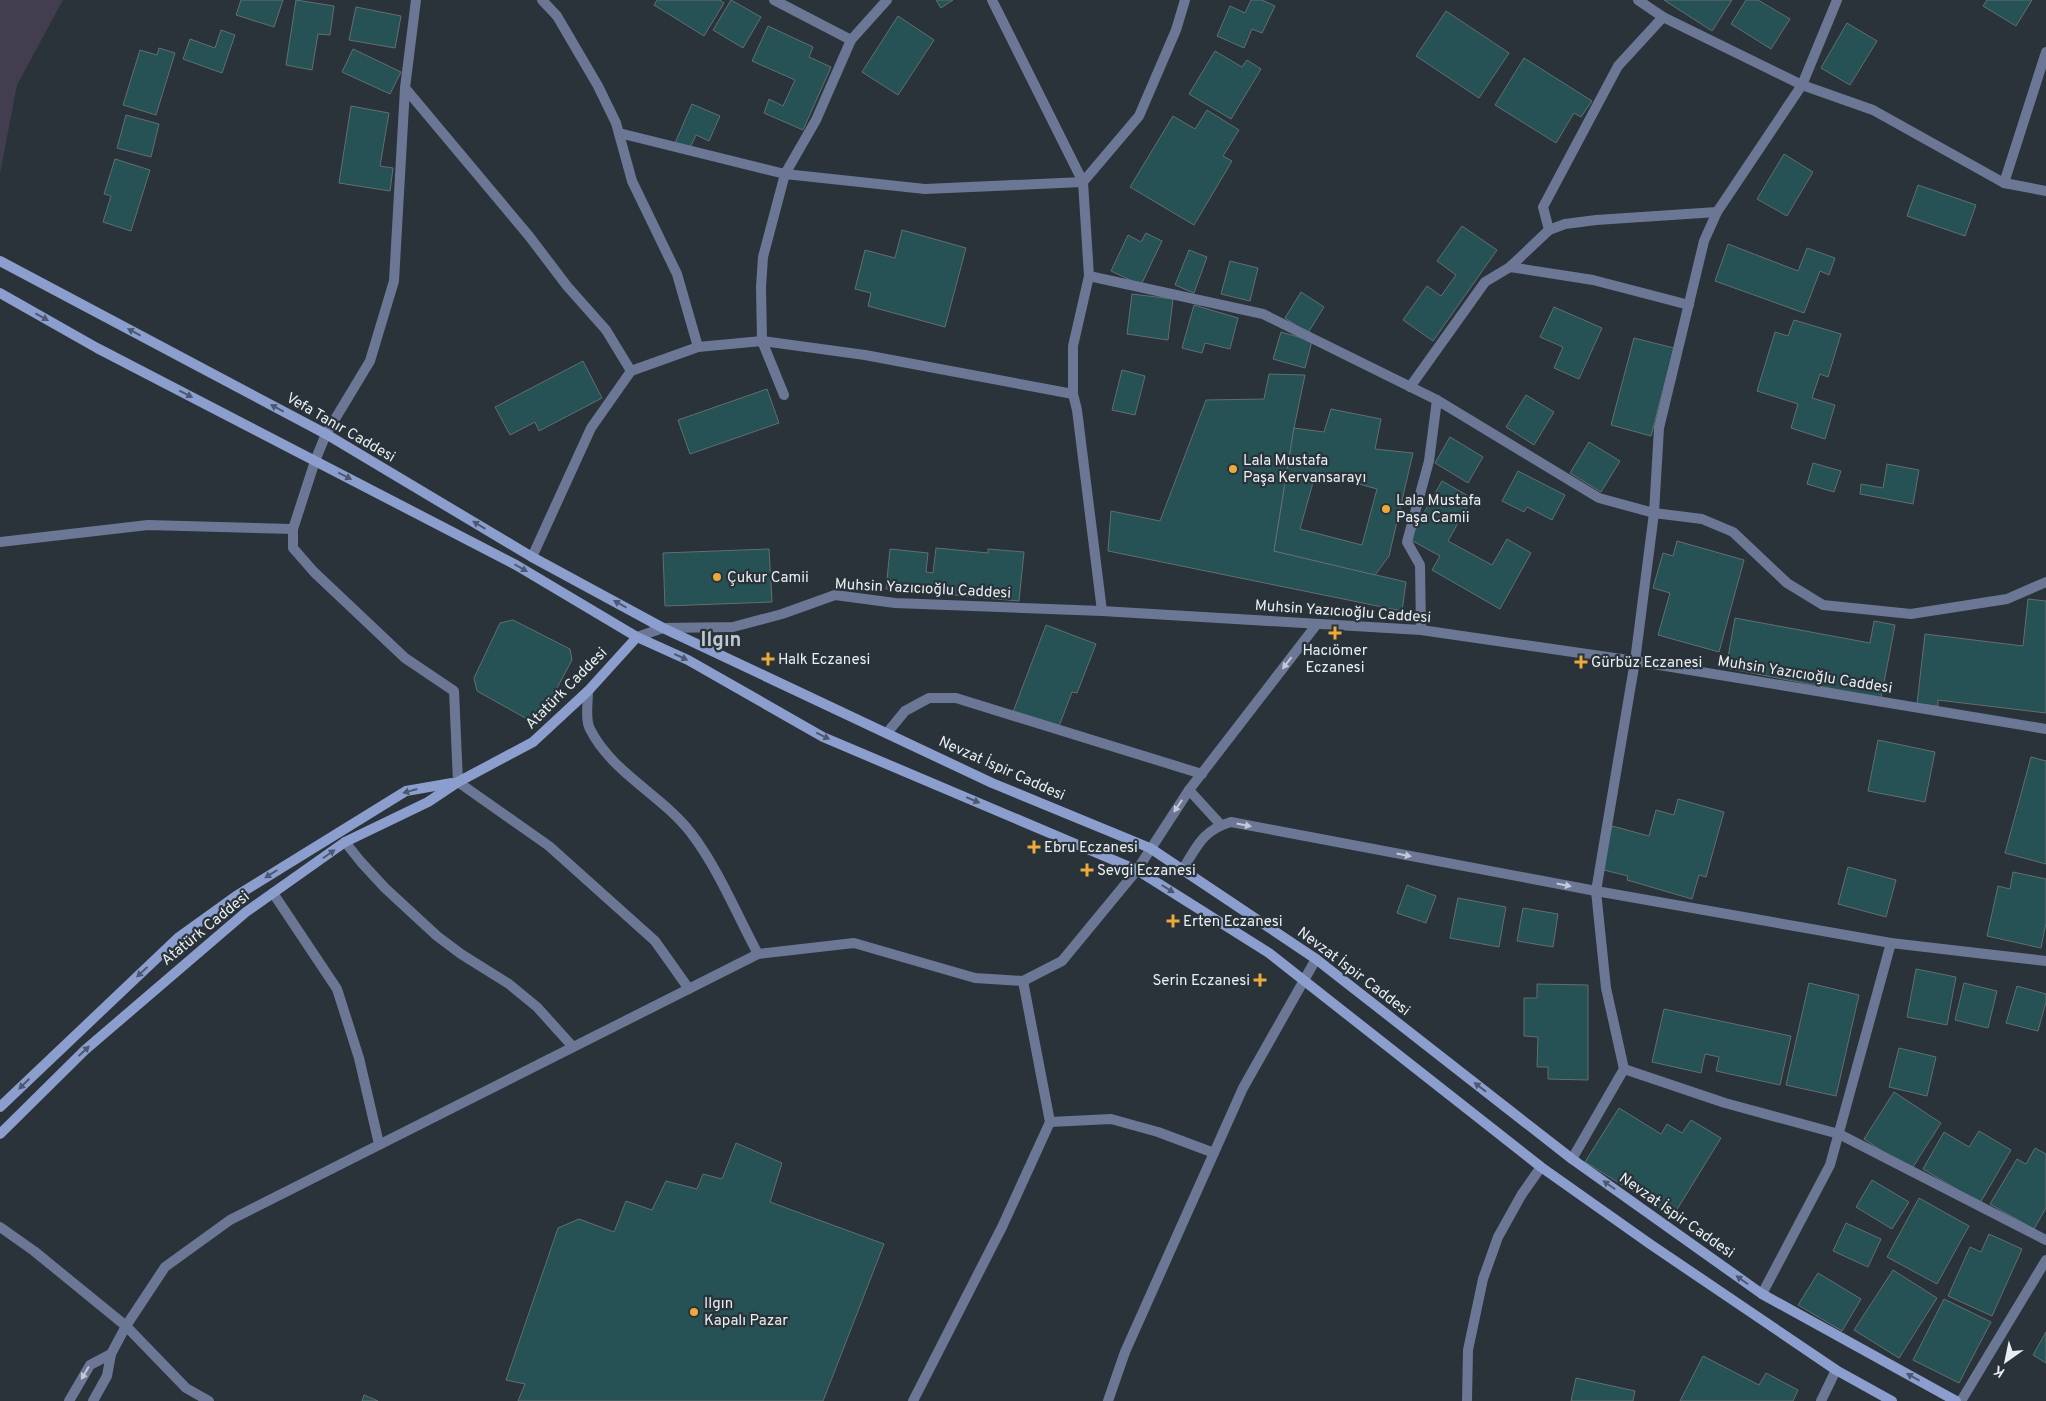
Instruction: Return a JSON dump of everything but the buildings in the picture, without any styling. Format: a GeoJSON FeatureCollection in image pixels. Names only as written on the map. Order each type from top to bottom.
{"type":"FeatureCollection","features":[{"type":"Feature","properties":{"kind":"main road","name":"Vefa Tanır Caddesi"},"geometry":{"type":"LineString","coordinates":[[0,261],[326,434],[532,557],[663,628]]}},
{"type":"Feature","properties":{"kind":"main road"},"geometry":{"type":"LineString","coordinates":[[0,293],[97,348],[516,565],[637,637],[688,660],[823,737],[1137,870],[1269,953],[1541,1167],[1650,1244],[1836,1370],[1892,1401]]}},
{"type":"Feature","properties":{"kind":"main road","name":"Nevzat İspir Caddesi"},"geometry":{"type":"LineString","coordinates":[[663,628],[992,782],[1150,848],[1316,959],[1572,1159],[1762,1294],[1956,1401]]}},
{"type":"Feature","properties":{"kind":"main road","name":"Atatürk Caddesi"},"geometry":{"type":"LineString","coordinates":[[0,1134],[85,1050],[208,942],[345,842],[428,802],[458,782],[533,742],[588,691],[637,637]]}},
{"type":"Feature","properties":{"kind":"main road","name":"Atatürk Caddesi"},"geometry":{"type":"LineString","coordinates":[[0,1107],[180,937],[236,896],[406,791],[458,782]]}},
{"type":"Feature","properties":{"kind":"street"},"geometry":{"type":"LineString","coordinates":[[416,0],[405,88],[394,280],[370,362],[326,434],[315,461],[293,528],[293,548],[314,572],[405,658],[454,691],[458,782],[549,846],[613,903],[655,941],[689,988]]}},
{"type":"Feature","properties":{"kind":"street"},"geometry":{"type":"LineString","coordinates":[[542,0],[557,16],[594,78],[616,123],[632,181],[677,274],[698,346]]}},
{"type":"Feature","properties":{"kind":"street"},"geometry":{"type":"LineString","coordinates":[[774,0],[851,40]]}},
{"type":"Feature","properties":{"kind":"street"},"geometry":{"type":"LineString","coordinates":[[784,396],[762,341],[761,287],[763,257],[785,174],[816,120],[851,40],[887,0]]}},
{"type":"Feature","properties":{"kind":"street"},"geometry":{"type":"LineString","coordinates":[[992,0],[1083,182],[1089,276],[1073,346],[1073,394],[1077,410],[1102,610]]}},
{"type":"Feature","properties":{"kind":"street"},"geometry":{"type":"LineString","coordinates":[[618,133],[785,174],[925,189],[1083,182],[1139,116],[1176,30],[1184,0]]}},
{"type":"Feature","properties":{"kind":"street"},"geometry":{"type":"LineString","coordinates":[[1638,0],[1663,17],[1802,85],[1873,110],[2004,183],[2046,191]]}},
{"type":"Feature","properties":{"kind":"street"},"geometry":{"type":"LineString","coordinates":[[1572,1159],[1624,1069],[1606,988],[1596,891],[1635,661],[1654,513],[1659,428],[1704,241],[1717,212],[1802,85],[1837,0]]}},
{"type":"Feature","properties":{"kind":"street"},"geometry":{"type":"LineString","coordinates":[[1549,230],[1542,207],[1618,66],[1663,17]]}},
{"type":"Feature","properties":{"kind":"street"},"geometry":{"type":"LineString","coordinates":[[2004,183],[2046,52]]}},
{"type":"Feature","properties":{"kind":"street"},"geometry":{"type":"LineString","coordinates":[[405,88],[529,236],[566,286],[606,330],[631,371]]}},
{"type":"Feature","properties":{"kind":"street"},"geometry":{"type":"LineString","coordinates":[[1410,387],[1485,282],[1510,267],[1549,230],[1565,224],[1596,220],[1717,212]]}},
{"type":"Feature","properties":{"kind":"street"},"geometry":{"type":"LineString","coordinates":[[1510,267],[1593,280],[1689,305]]}},
{"type":"Feature","properties":{"kind":"street"},"geometry":{"type":"LineString","coordinates":[[1089,276],[1263,314],[1437,400],[1599,498],[1654,513],[1702,519],[1733,532],[1787,583],[1823,605],[1911,614],[2007,599],[2046,582]]}},
{"type":"Feature","properties":{"kind":"street"},"geometry":{"type":"LineString","coordinates":[[532,557],[590,428],[631,371],[698,346],[762,341],[865,355],[1073,394]]}},
{"type":"Feature","properties":{"kind":"street"},"geometry":{"type":"LineString","coordinates":[[1421,630],[1420,565],[1407,542],[1429,461],[1437,400]]}},
{"type":"Feature","properties":{"kind":"street"},"geometry":{"type":"LineString","coordinates":[[0,542],[148,525],[293,528]]}},
{"type":"Feature","properties":{"kind":"street","name":"Muhsin Yazıcıoğlu Caddesi"},"geometry":{"type":"LineString","coordinates":[[637,637],[663,628],[733,627],[782,614],[835,595],[895,603],[1102,610],[1421,630],[1635,661],[2046,729]]}},
{"type":"Feature","properties":{"kind":"street"},"geometry":{"type":"LineString","coordinates":[[92,1401],[107,1376],[111,1354],[126,1326],[165,1267],[230,1220],[758,954],[854,943],[975,978],[1023,982],[1062,961],[1137,870],[1189,790],[1317,624]]}},
{"type":"Feature","properties":{"kind":"street"},"geometry":{"type":"LineString","coordinates":[[588,691],[589,728],[605,751],[638,784],[669,809],[691,834],[714,871],[758,954]]}},
{"type":"Feature","properties":{"kind":"street"},"geometry":{"type":"LineString","coordinates":[[888,733],[905,711],[929,698],[956,698],[1202,774]]}},
{"type":"Feature","properties":{"kind":"street"},"geometry":{"type":"LineString","coordinates":[[1189,790],[1221,825]]}},
{"type":"Feature","properties":{"kind":"street"},"geometry":{"type":"LineString","coordinates":[[1183,869],[1200,841],[1211,830],[1231,822],[1596,891],[1891,943],[2046,961]]}},
{"type":"Feature","properties":{"kind":"street"},"geometry":{"type":"LineString","coordinates":[[345,842],[360,862],[385,888],[437,936],[461,954],[509,984],[537,1008],[574,1047]]}},
{"type":"Feature","properties":{"kind":"street"},"geometry":{"type":"LineString","coordinates":[[273,893],[337,989],[356,1049],[379,1144]]}},
{"type":"Feature","properties":{"kind":"street"},"geometry":{"type":"LineString","coordinates":[[1762,1294],[1830,1165],[1891,943]]}},
{"type":"Feature","properties":{"kind":"street"},"geometry":{"type":"LineString","coordinates":[[1108,1401],[1125,1352],[1243,1088],[1316,959]]}},
{"type":"Feature","properties":{"kind":"street"},"geometry":{"type":"LineString","coordinates":[[913,1401],[1002,1227],[1050,1122],[1023,982]]}},
{"type":"Feature","properties":{"kind":"street"},"geometry":{"type":"LineString","coordinates":[[1624,1069],[1725,1103],[1839,1134],[2046,1240]]}},
{"type":"Feature","properties":{"kind":"street"},"geometry":{"type":"LineString","coordinates":[[1050,1122],[1111,1119],[1158,1132],[1214,1153]]}},
{"type":"Feature","properties":{"kind":"street"},"geometry":{"type":"LineString","coordinates":[[1467,1401],[1468,1350],[1483,1279],[1498,1237],[1522,1194],[1541,1167]]}},
{"type":"Feature","properties":{"kind":"street"},"geometry":{"type":"LineString","coordinates":[[0,1227],[34,1251],[126,1326],[186,1388],[209,1401]]}},
{"type":"Feature","properties":{"kind":"street"},"geometry":{"type":"LineString","coordinates":[[1961,1401],[2046,1260]]}},
{"type":"Feature","properties":{"kind":"street"},"geometry":{"type":"LineString","coordinates":[[68,1401],[90,1365],[111,1354]]}},
{"type":"Feature","properties":{"kind":"street"},"geometry":{"type":"LineString","coordinates":[[1821,1401],[1836,1370]]}},
{"type":"Feature","properties":{"kind":"shaded area"},"geometry":{"type":"Polygon","coordinates":[[[0,0],[63,0],[17,85],[0,174],[0,0]]]}},
{"type":"Feature","properties":{"kind":"place","name":"Lala Mustafa Paşa Kervansarayı"},"geometry":{"type":"Point","coordinates":[1233,469]}},
{"type":"Feature","properties":{"kind":"place","name":"Lala Mustafa Paşa Camii"},"geometry":{"type":"Point","coordinates":[1386,509]}},
{"type":"Feature","properties":{"kind":"place","name":"Çukur Camii"},"geometry":{"type":"Point","coordinates":[717,577]}},
{"type":"Feature","properties":{"kind":"place","name":"Hacıömer Eczanesi"},"geometry":{"type":"Point","coordinates":[1335,633]}},
{"type":"Feature","properties":{"kind":"place","name":"Halk Eczanesi"},"geometry":{"type":"Point","coordinates":[768,659]}},
{"type":"Feature","properties":{"kind":"place","name":"Gürbüz Eczanesi"},"geometry":{"type":"Point","coordinates":[1581,662]}},
{"type":"Feature","properties":{"kind":"place","name":"Ebru Eczanesi"},"geometry":{"type":"Point","coordinates":[1034,847]}},
{"type":"Feature","properties":{"kind":"place","name":"Sevgi Eczanesi"},"geometry":{"type":"Point","coordinates":[1087,870]}},
{"type":"Feature","properties":{"kind":"place","name":"Erten Eczanesi"},"geometry":{"type":"Point","coordinates":[1173,921]}},
{"type":"Feature","properties":{"kind":"place","name":"Serin Eczanesi"},"geometry":{"type":"Point","coordinates":[1260,980]}},
{"type":"Feature","properties":{"kind":"place","name":"Ilgın Kapalı Pazar"},"geometry":{"type":"Point","coordinates":[694,1312]}},
{"type":"Feature","properties":{"kind":"district","name":"Ilgın"},"geometry":{"type":"Point","coordinates":[721,639]}}]}
